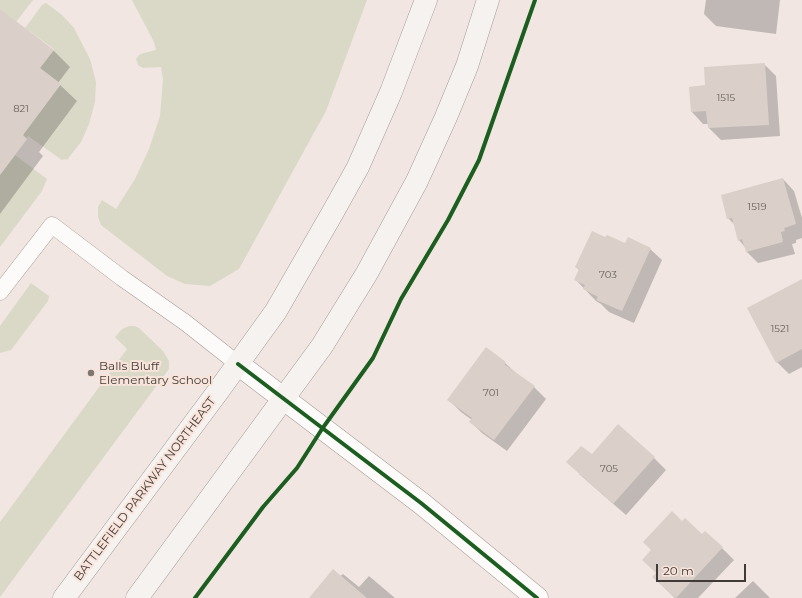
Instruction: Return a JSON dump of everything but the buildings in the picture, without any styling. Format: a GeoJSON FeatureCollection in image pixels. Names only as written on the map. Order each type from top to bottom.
{"type":"FeatureCollection","features":[{"type":"Feature","properties":{"kind":"main road","name":"BATTLEFIELD PARKWAY NORTHEAST"},"geometry":{"type":"LineString","coordinates":[[64,598],[276,311],[358,167],[391,92],[426,0]]}},
{"type":"Feature","properties":{"kind":"main road"},"geometry":{"type":"LineString","coordinates":[[137,598],[263,426],[284,400],[322,346],[367,273],[417,181],[446,117],[467,66],[488,0]]}},
{"type":"Feature","properties":{"kind":"street"},"geometry":{"type":"LineString","coordinates":[[238,364],[421,503],[538,598]]}},
{"type":"Feature","properties":{"kind":"lane"},"geometry":{"type":"LineString","coordinates":[[0,292],[52,225],[122,278],[186,323],[238,364]]}},
{"type":"Feature","properties":{"kind":"green space"},"geometry":{"type":"Polygon","coordinates":[[[0,0],[33,0],[16,22],[0,10],[0,0]]]}},
{"type":"Feature","properties":{"kind":"green space"},"geometry":{"type":"Polygon","coordinates":[[[132,0],[367,0],[326,111],[239,269],[210,286],[185,284],[167,276],[101,225],[98,217],[98,207],[102,200],[116,209],[135,179],[149,149],[160,116],[163,79],[161,67],[143,68],[138,65],[136,59],[139,55],[156,50],[154,42],[132,0]]]}},
{"type":"Feature","properties":{"kind":"green space"},"geometry":{"type":"Polygon","coordinates":[[[46,3],[62,15],[74,28],[90,59],[96,82],[95,102],[89,124],[81,142],[67,160],[62,160],[28,136],[26,138],[23,135],[61,84],[40,68],[54,49],[25,28],[42,5],[46,3]]]}},
{"type":"Feature","properties":{"kind":"green space"},"geometry":{"type":"Polygon","coordinates":[[[15,155],[47,179],[42,191],[0,247],[0,175],[15,155]]]}},
{"type":"Feature","properties":{"kind":"green space"},"geometry":{"type":"Polygon","coordinates":[[[31,283],[49,296],[48,301],[11,350],[0,353],[0,326],[31,283]]]}},
{"type":"Feature","properties":{"kind":"green space"},"geometry":{"type":"Polygon","coordinates":[[[129,326],[139,328],[163,351],[169,361],[169,369],[0,597],[0,522],[127,349],[115,337],[122,329],[129,326]]]}},
{"type":"Feature","properties":{"kind":"cycle path"},"geometry":{"type":"LineString","coordinates":[[195,598],[263,507],[297,468],[322,429],[373,358],[401,299],[448,220],[479,160],[535,0]]}},
{"type":"Feature","properties":{"kind":"cycle path"},"geometry":{"type":"LineString","coordinates":[[238,364],[421,503],[537,598]]}},
{"type":"Feature","properties":{"kind":"place","name":"Balls Bluff Elementary School"},"geometry":{"type":"Point","coordinates":[91,373]}}]}
